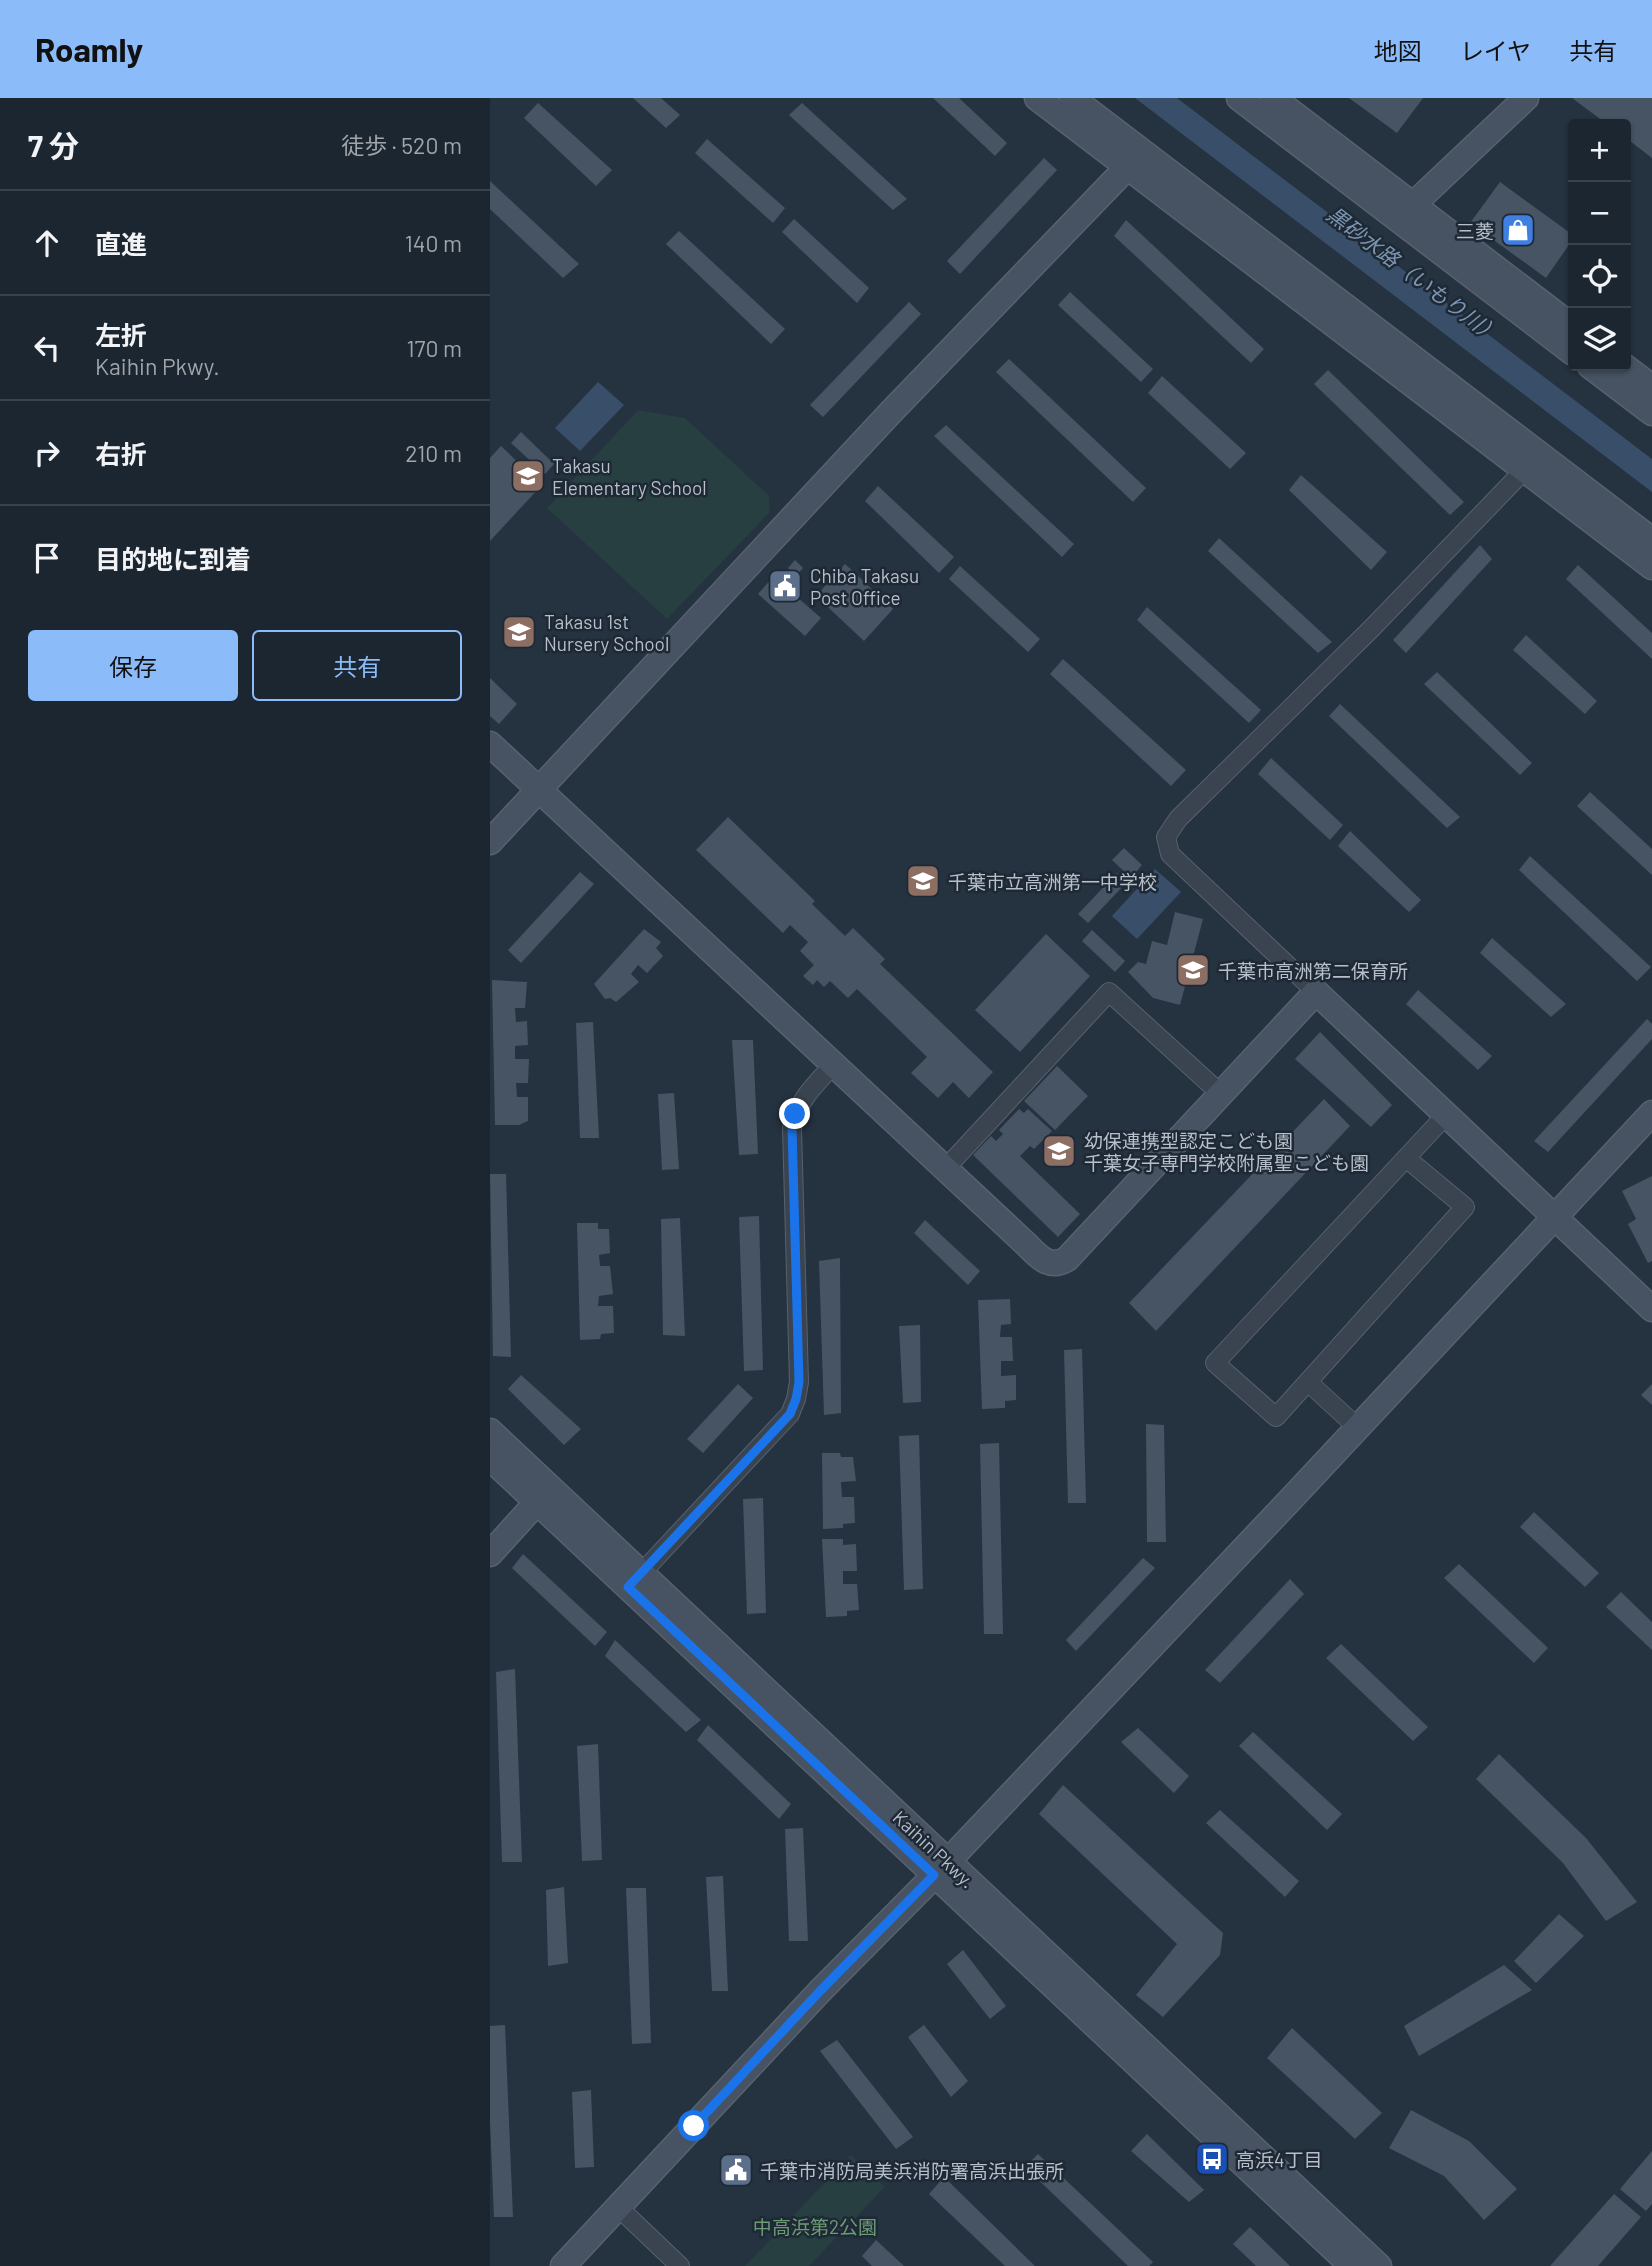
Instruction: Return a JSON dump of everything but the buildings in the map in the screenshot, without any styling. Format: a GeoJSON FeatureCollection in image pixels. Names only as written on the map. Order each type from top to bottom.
{"type":"FeatureCollection","features":[{"type":"Feature","properties":{"kind":"street"},"geometry":{"type":"LineString","coordinates":[[1037,98],[1135,159],[1532,462],[1652,567]]}},
{"type":"Feature","properties":{"kind":"street"},"geometry":{"type":"LineString","coordinates":[[1072,98],[1135,159]]}},
{"type":"Feature","properties":{"kind":"street"},"geometry":{"type":"LineString","coordinates":[[1239,98],[1568,324]]}},
{"type":"Feature","properties":{"kind":"street"},"geometry":{"type":"LineString","coordinates":[[1273,98],[1568,349]]}},
{"type":"Feature","properties":{"kind":"street"},"geometry":{"type":"LineString","coordinates":[[1405,212],[1527,98]]}},
{"type":"Feature","properties":{"kind":"street"},"geometry":{"type":"LineString","coordinates":[[490,842],[891,412],[1135,159]]}},
{"type":"Feature","properties":{"kind":"street"},"geometry":{"type":"LineString","coordinates":[[1597,371],[1652,413]]}},
{"type":"Feature","properties":{"kind":"street"},"geometry":{"type":"LineString","coordinates":[[1631,371],[1652,387]]}},
{"type":"Feature","properties":{"kind":"street"},"geometry":{"type":"LineString","coordinates":[[1532,462],[1652,540]]}},
{"type":"Feature","properties":{"kind":"street"},"geometry":{"type":"LineString","coordinates":[[1532,462],[1371,629],[1178,819],[1166,837],[1170,854],[1652,1309]]}},
{"type":"Feature","properties":{"kind":"street"},"geometry":{"type":"LineString","coordinates":[[490,744],[1048,1263],[1061,1263],[1316,992]]}},
{"type":"Feature","properties":{"kind":"street"},"geometry":{"type":"LineString","coordinates":[[945,1169],[1109,992],[1221,1094]]}},
{"type":"Feature","properties":{"kind":"street"},"geometry":{"type":"LineString","coordinates":[[635,1580],[790,1414],[796,1399],[799,1382],[792,1128],[802,1100],[833,1065]]}},
{"type":"Feature","properties":{"kind":"street"},"geometry":{"type":"LineString","coordinates":[[563,2266],[1652,1113]]}},
{"type":"Feature","properties":{"kind":"street"},"geometry":{"type":"LineString","coordinates":[[1406,1157],[1465,1207],[1276,1417],[1215,1363],[1406,1157],[1446,1115]]}},
{"type":"Feature","properties":{"kind":"street"},"geometry":{"type":"LineString","coordinates":[[1308,1381],[1357,1427]]}},
{"type":"Feature","properties":{"kind":"street","name":"Kaihin Pkwy."},"geometry":{"type":"LineString","coordinates":[[490,1431],[544,1495],[941,1868],[1352,2266]]}},
{"type":"Feature","properties":{"kind":"street","name":"Kaihin Pkwy."},"geometry":{"type":"LineString","coordinates":[[490,1458],[544,1495]]}},
{"type":"Feature","properties":{"kind":"street"},"geometry":{"type":"LineString","coordinates":[[490,1554],[544,1495]]}},
{"type":"Feature","properties":{"kind":"street","name":"Kaihin Pkwy."},"geometry":{"type":"LineString","coordinates":[[941,1868],[1379,2266]]}},
{"type":"Feature","properties":{"kind":"street"},"geometry":{"type":"LineString","coordinates":[[618,2207],[680,2266]]}},
{"type":"Feature","properties":{"kind":"green space"},"geometry":{"type":"Polygon","coordinates":[[[638,410],[685,418],[769,496],[770,512],[667,619],[547,508],[638,410]]]}},
{"type":"Feature","properties":{"kind":"green space","name":"中高浜第2公園"},"geometry":{"type":"Polygon","coordinates":[[[851,2155],[885,2187],[809,2266],[745,2266],[851,2155]]]}},
{"type":"Feature","properties":{"kind":"water"},"geometry":{"type":"Polygon","coordinates":[[[1135,98],[1177,98],[1652,459],[1652,492],[1135,98]]]}},
{"type":"Feature","properties":{"kind":"water"},"geometry":{"type":"Polygon","coordinates":[[[598,382],[624,405],[580,451],[555,428],[598,382]]]}},
{"type":"Feature","properties":{"kind":"water"},"geometry":{"type":"Polygon","coordinates":[[[1155,869],[1181,892],[1137,939],[1112,916],[1155,869]]]}},
{"type":"Feature","properties":{"kind":"place","name":"三菱"},"geometry":{"type":"Point","coordinates":[1518,230]}},
{"type":"Feature","properties":{"kind":"place","name":"Takasu Elementary School"},"geometry":{"type":"Point","coordinates":[528,476]}},
{"type":"Feature","properties":{"kind":"place","name":"Chiba Takasu Post Office"},"geometry":{"type":"Point","coordinates":[785,586]}},
{"type":"Feature","properties":{"kind":"place","name":"Takasu 1st Nursery School"},"geometry":{"type":"Point","coordinates":[519,632]}},
{"type":"Feature","properties":{"kind":"place","name":"千葉市立高洲第一中学校"},"geometry":{"type":"Point","coordinates":[923,881]}},
{"type":"Feature","properties":{"kind":"place","name":"千葉市高洲第二保育所"},"geometry":{"type":"Point","coordinates":[1193,970]}},
{"type":"Feature","properties":{"kind":"place","name":"幼保連携型認定こども園 千葉女子専門学校附属聖こども園"},"geometry":{"type":"Point","coordinates":[1059,1151]}},
{"type":"Feature","properties":{"kind":"place","name":"高浜4丁目"},"geometry":{"type":"Point","coordinates":[1212,2159]}},
{"type":"Feature","properties":{"kind":"place","name":"千葉市消防局美浜消防署高浜出張所"},"geometry":{"type":"Point","coordinates":[736,2170]}},
{"type":"Feature","properties":{"kind":"route"},"geometry":{"type":"LineString","coordinates":[[694,2126],[821,1990],[934,1875],[628,1587],[790,1414],[796,1399],[799,1382],[792,1128],[795,1114]]}},
{"type":"Feature","properties":{"kind":"water label","name":"黒砂水路（いもり川）"},"geometry":{"type":"Point","coordinates":[1414,274]}}]}
